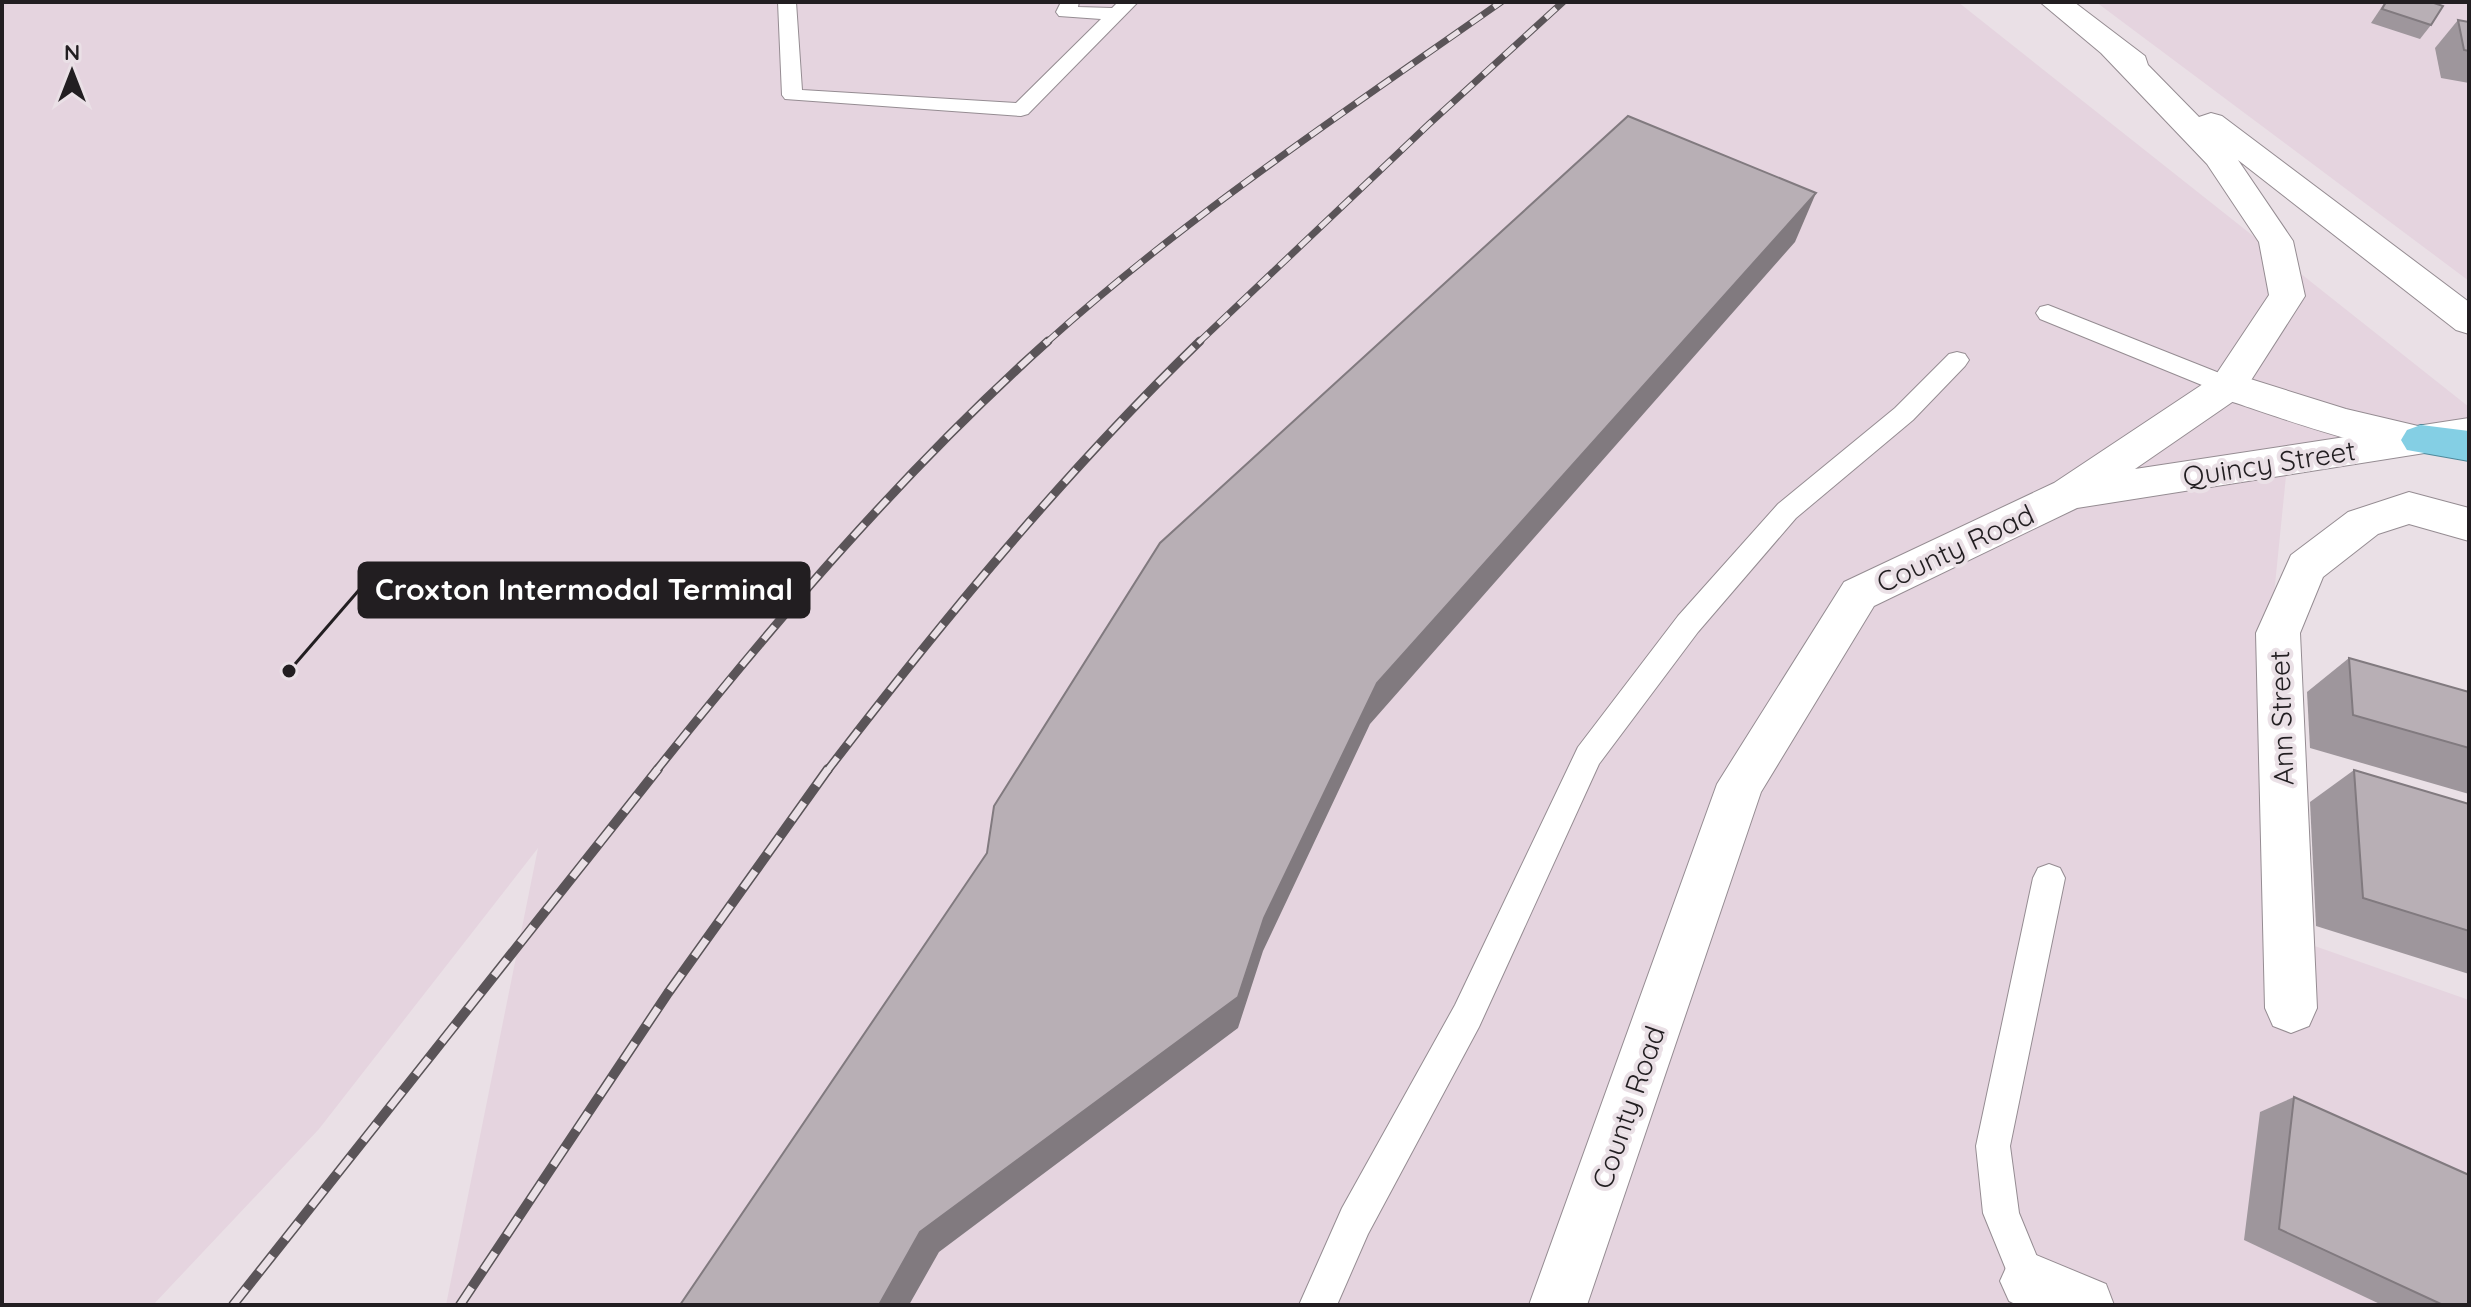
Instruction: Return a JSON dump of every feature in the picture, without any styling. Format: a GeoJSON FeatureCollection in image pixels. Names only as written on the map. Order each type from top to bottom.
{"type":"FeatureCollection","features":[{"type":"Feature","properties":{"kind":"highway"},"geometry":{"type":"LineString","coordinates":[[2421,440],[2469,446]]}},
{"type":"Feature","properties":{"kind":"main road","name":"County Road"},"geometry":{"type":"LineString","coordinates":[[2055,2],[2469,321]]}},
{"type":"Feature","properties":{"kind":"main road","name":"County Road"},"geometry":{"type":"LineString","coordinates":[[1558,1305],[1740,784],[1859,594],[2068,494],[2228,386],[2287,296],[2276,241],[2219,157],[2112,46]]}},
{"type":"Feature","properties":{"kind":"main road"},"geometry":{"type":"LineString","coordinates":[[2228,386],[2344,423],[2421,440]]}},
{"type":"Feature","properties":{"kind":"main road","name":"Quincy Street"},"geometry":{"type":"LineString","coordinates":[[2068,494],[2469,432]]}},
{"type":"Feature","properties":{"kind":"main road","name":"Ann Street"},"geometry":{"type":"LineString","coordinates":[[2291,1008],[2278,633],[2306,567],[2363,523],[2409,508],[2443,515],[2469,525]]}},
{"type":"Feature","properties":{"kind":"main road"},"geometry":{"type":"LineString","coordinates":[[2029,1281],[2085,1305]]}},
{"type":"Feature","properties":{"kind":"lane"},"geometry":{"type":"LineString","coordinates":[[787,2],[792,95],[1021,110],[1121,8]]}},
{"type":"Feature","properties":{"kind":"lane"},"geometry":{"type":"LineString","coordinates":[[1070,2],[1066,12],[1121,8]]}},
{"type":"Feature","properties":{"kind":"lane"},"geometry":{"type":"LineString","coordinates":[[2048,313],[2228,386]]}},
{"type":"Feature","properties":{"kind":"lane"},"geometry":{"type":"LineString","coordinates":[[1318,1305],[1355,1221],[1467,1016],[1588,756],[1688,624],[1787,511],[1904,414],[1957,360]]}},
{"type":"Feature","properties":{"kind":"lane"},"geometry":{"type":"LineString","coordinates":[[2029,1281],[2001,1213],[1993,1146],[2049,878]]}},
{"type":"Feature","properties":{"kind":"shaded area"},"geometry":{"type":"Polygon","coordinates":[[[2,2],[1958,2],[2469,407],[2469,442],[2287,466],[2267,664],[2286,936],[2469,1000],[2469,1305],[446,1305],[538,848],[319,1129],[153,1305],[2,1305],[2,2]]]}},
{"type":"Feature","properties":{"kind":"shaded area"},"geometry":{"type":"Polygon","coordinates":[[[2096,2],[2469,2],[2469,281],[2096,2]]]}},
{"type":"Feature","properties":{"kind":"building"},"geometry":{"type":"Polygon","coordinates":[[[2386,2],[2431,2],[2443,6],[2431,25],[2382,9],[2386,2]]]}},
{"type":"Feature","properties":{"kind":"building"},"geometry":{"type":"Polygon","coordinates":[[[2458,20],[2469,22],[2469,51],[2464,50],[2458,20]]]}},
{"type":"Feature","properties":{"kind":"building"},"geometry":{"type":"Polygon","coordinates":[[[1628,116],[1816,193],[1377,683],[1264,918],[1238,997],[920,1232],[879,1305],[680,1305],[987,853],[994,806],[1160,543],[1628,116]]]}},
{"type":"Feature","properties":{"kind":"building"},"geometry":{"type":"Polygon","coordinates":[[[2349,658],[2469,692],[2469,748],[2353,715],[2349,658]]]}},
{"type":"Feature","properties":{"kind":"building"},"geometry":{"type":"Polygon","coordinates":[[[2354,770],[2469,804],[2469,931],[2363,898],[2354,770]]]}},
{"type":"Feature","properties":{"kind":"building"},"geometry":{"type":"Polygon","coordinates":[[[2294,1097],[2469,1175],[2469,1305],[2443,1305],[2279,1229],[2294,1097]]]}},
{"type":"Feature","properties":{"kind":"railway"},"geometry":{"type":"LineString","coordinates":[[1046,343],[1211,208],[1501,2]]}},
{"type":"Feature","properties":{"kind":"railway"},"geometry":{"type":"LineString","coordinates":[[1198,343],[1563,2]]}},
{"type":"Feature","properties":{"kind":"railway"},"geometry":{"type":"LineString","coordinates":[[656,771],[795,602],[892,494],[1048,341]]}},
{"type":"Feature","properties":{"kind":"railway"},"geometry":{"type":"LineString","coordinates":[[827,771],[1006,549],[1100,443],[1200,341]]}},
{"type":"Feature","properties":{"kind":"railway"},"geometry":{"type":"LineString","coordinates":[[233,1305],[658,769]]}},
{"type":"Feature","properties":{"kind":"railway"},"geometry":{"type":"LineString","coordinates":[[460,1305],[668,993],[828,769]]}},
{"type":"Feature","properties":{"kind":"place","name":"Croxton Intermodal Terminal"},"geometry":{"type":"Point","coordinates":[289,671]}}]}
